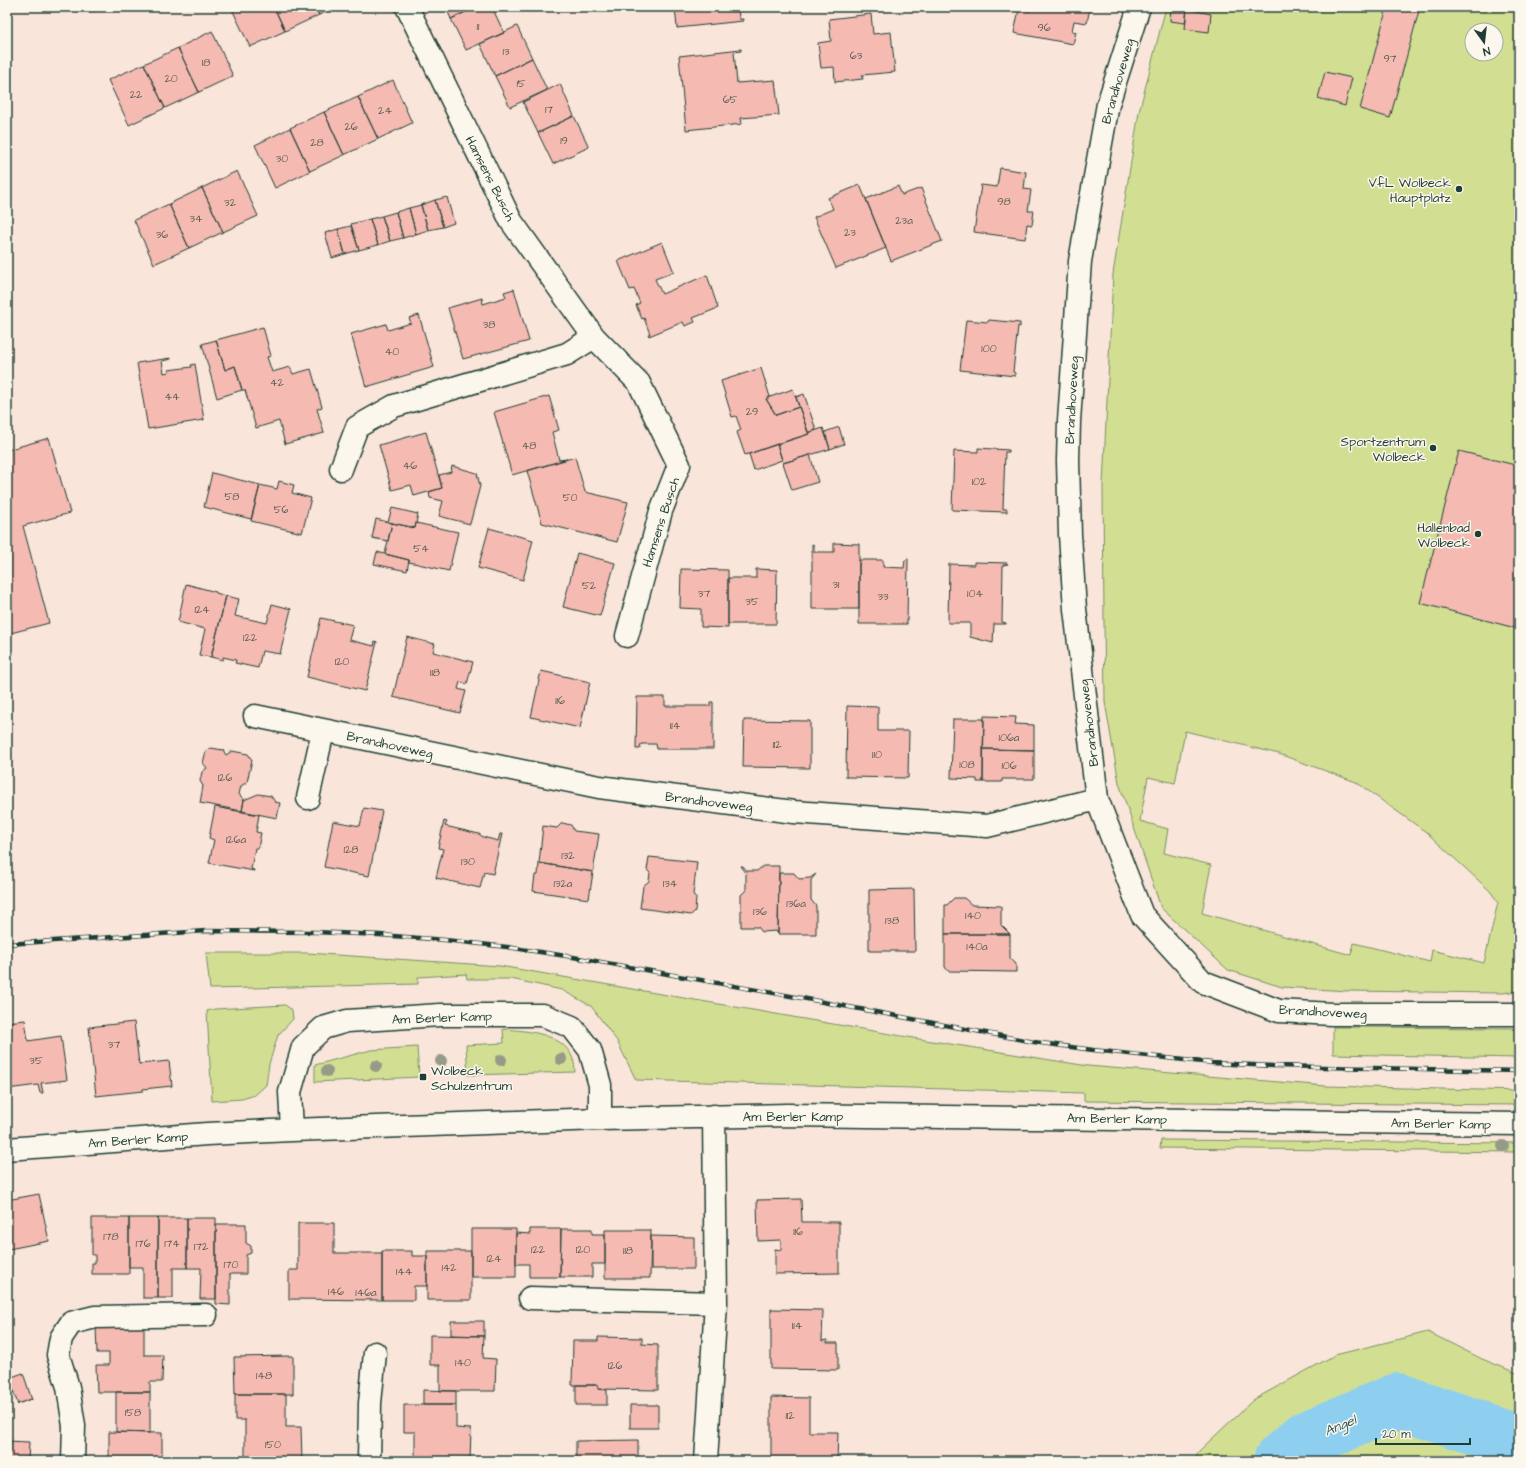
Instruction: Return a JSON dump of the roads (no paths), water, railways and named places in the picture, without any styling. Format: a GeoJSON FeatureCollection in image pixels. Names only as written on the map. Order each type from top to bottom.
{"type":"FeatureCollection","features":[{"type":"Feature","properties":{"kind":"street","name":"Hamsens Busch"},"geometry":{"type":"LineString","coordinates":[[407,7],[511,221],[594,337],[639,382],[679,465],[661,511],[627,636]]}},
{"type":"Feature","properties":{"kind":"street","name":"Brandhoveweg"},"geometry":{"type":"LineString","coordinates":[[1139,7],[1108,104],[1080,261],[1070,421],[1068,461],[1074,609],[1097,799],[1142,915],[1203,982],[1279,1011],[1332,1014],[1519,1014]]}},
{"type":"Feature","properties":{"kind":"street"},"geometry":{"type":"LineString","coordinates":[[341,469],[356,427],[394,406],[567,354],[594,337]]}},
{"type":"Feature","properties":{"kind":"street","name":"Brandhoveweg"},"geometry":{"type":"LineString","coordinates":[[255,716],[599,788],[794,812],[987,826],[1097,799]]}},
{"type":"Feature","properties":{"kind":"street"},"geometry":{"type":"LineString","coordinates":[[308,798],[323,730]]}},
{"type":"Feature","properties":{"kind":"street","name":"Am Berler Kamp"},"geometry":{"type":"LineString","coordinates":[[292,1130],[290,1092],[303,1047],[323,1028],[347,1021],[440,1015],[544,1015],[572,1027],[590,1050],[600,1085],[600,1119]]}},
{"type":"Feature","properties":{"kind":"street","name":"Am Berler Kamp"},"geometry":{"type":"LineString","coordinates":[[7,1149],[207,1134],[292,1130],[714,1116],[787,1115],[1519,1124]]}},
{"type":"Feature","properties":{"kind":"street"},"geometry":{"type":"LineString","coordinates":[[706,1461],[716,1303],[714,1116]]}},
{"type":"Feature","properties":{"kind":"street"},"geometry":{"type":"LineString","coordinates":[[530,1298],[716,1303]]}},
{"type":"Feature","properties":{"kind":"street"},"geometry":{"type":"LineString","coordinates":[[73,1461],[74,1426],[68,1387],[58,1355],[61,1338],[71,1323],[95,1317],[206,1315]]}},
{"type":"Feature","properties":{"kind":"street"},"geometry":{"type":"LineString","coordinates":[[369,1461],[370,1403],[375,1353]]}},
{"type":"Feature","properties":{"kind":"waterway","name":"Angel"},"geometry":{"type":"LineString","coordinates":[[1281,1461],[1306,1439],[1398,1401],[1519,1442]]}},
{"type":"Feature","properties":{"kind":"railway"},"geometry":{"type":"LineString","coordinates":[[7,944],[206,931],[315,932],[445,940],[507,947],[573,957],[1034,1042],[1093,1050],[1212,1063],[1273,1066],[1519,1071]]}},
{"type":"Feature","properties":{"kind":"place","name":"VfL Wolbeck Hauptplatz"},"geometry":{"type":"Point","coordinates":[1459,189]}},
{"type":"Feature","properties":{"kind":"place","name":"Sportzentrum Wolbeck"},"geometry":{"type":"Point","coordinates":[1433,448]}},
{"type":"Feature","properties":{"kind":"place","name":"Hallenbad Wolbeck"},"geometry":{"type":"Point","coordinates":[1478,534]}},
{"type":"Feature","properties":{"kind":"place","name":"Wolbeck Schulzentrum"},"geometry":{"type":"Point","coordinates":[423,1077]}}]}
